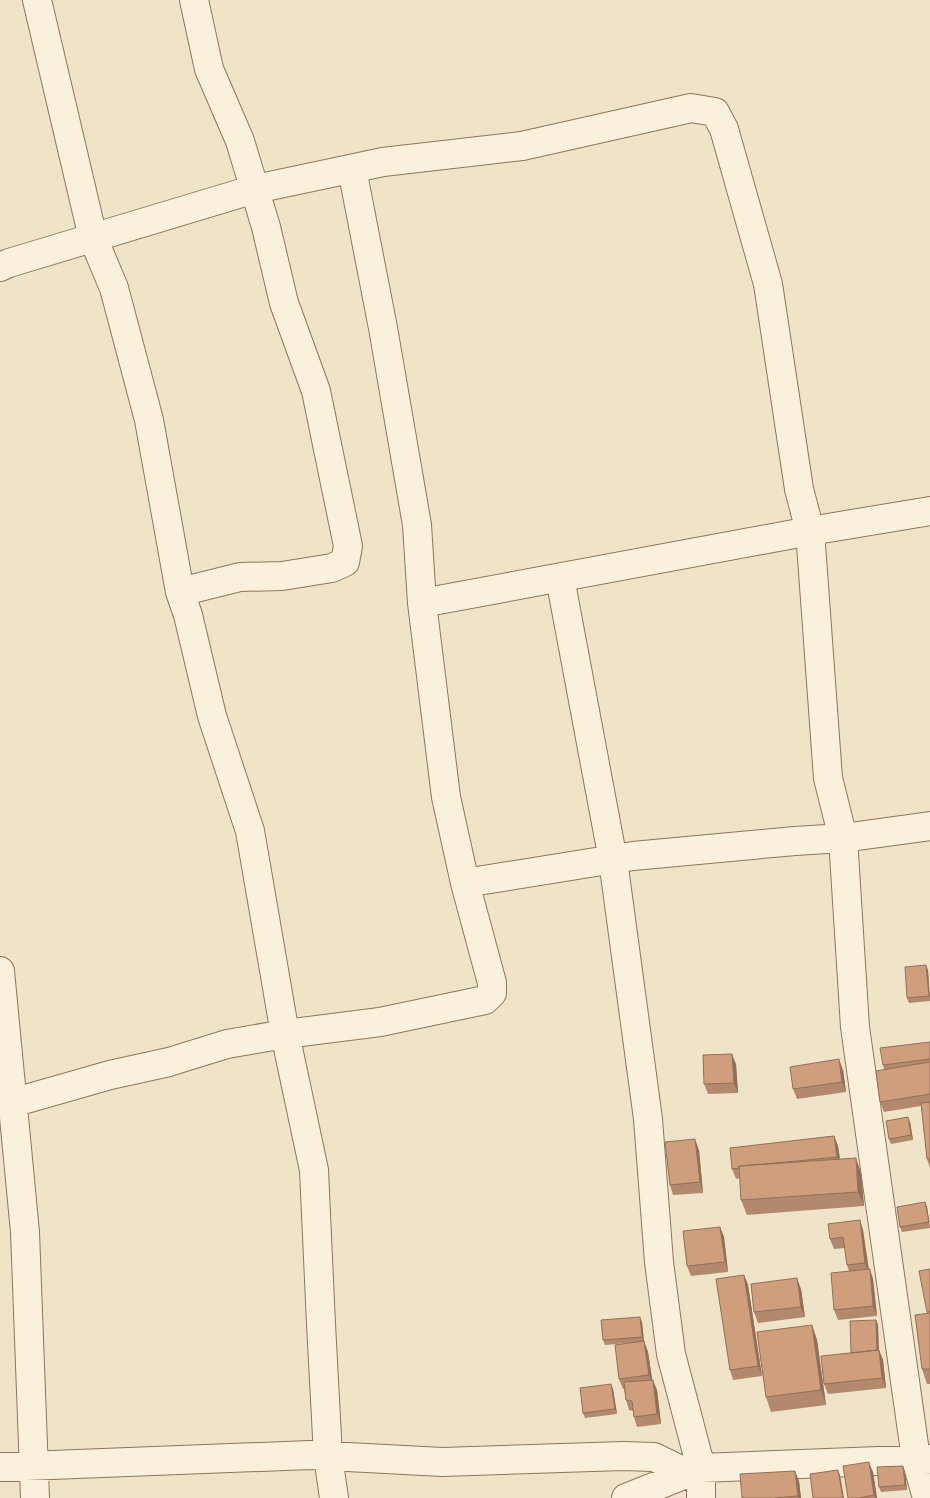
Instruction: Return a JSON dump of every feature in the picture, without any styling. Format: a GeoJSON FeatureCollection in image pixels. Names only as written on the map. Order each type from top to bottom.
{"type":"FeatureCollection","features":[{"type":"Feature","properties":{"kind":"street"},"geometry":{"type":"LineString","coordinates":[[36,0],[93,238],[114,288],[149,420],[180,592],[188,615],[212,716],[250,831],[285,1034],[314,1170],[320,1324],[328,1456],[334,1498]]}},
{"type":"Feature","properties":{"kind":"street"},"geometry":{"type":"LineString","coordinates":[[180,592],[240,577],[282,576],[332,568],[345,562],[348,546],[316,391],[284,303],[266,227],[240,141],[209,69],[194,0]]}},
{"type":"Feature","properties":{"kind":"street"},"geometry":{"type":"LineString","coordinates":[[0,267],[255,189],[383,162],[522,146],[691,108],[714,112],[724,129],[768,284],[799,489],[810,531],[828,778],[843,838],[855,1028],[923,1459],[927,1498]]}},
{"type":"Feature","properties":{"kind":"street"},"geometry":{"type":"LineString","coordinates":[[12,1103],[110,1075],[168,1062],[227,1044],[285,1034],[380,1022],[485,1000],[492,993],[492,983],[465,883],[446,797],[422,603],[417,525],[383,328],[352,169]]}},
{"type":"Feature","properties":{"kind":"street"},"geometry":{"type":"LineString","coordinates":[[422,603],[810,531],[930,511]]}},
{"type":"Feature","properties":{"kind":"street"},"geometry":{"type":"LineString","coordinates":[[560,578],[613,860],[648,1119],[658,1262],[671,1354],[701,1498]]}},
{"type":"Feature","properties":{"kind":"street"},"geometry":{"type":"LineString","coordinates":[[465,883],[633,856],[843,838],[930,826]]}},
{"type":"Feature","properties":{"kind":"street"},"geometry":{"type":"LineString","coordinates":[[0,971],[25,1232],[35,1498]]}},
{"type":"Feature","properties":{"kind":"street"},"geometry":{"type":"LineString","coordinates":[[0,1467],[310,1455],[442,1462],[622,1456],[654,1457],[694,1470]]}},
{"type":"Feature","properties":{"kind":"street"},"geometry":{"type":"LineString","coordinates":[[626,1498],[694,1470],[923,1459]]}},
{"type":"Feature","properties":{"kind":"building"},"geometry":{"type":"Polygon","coordinates":[[[926,965],[929,996],[907,998],[905,967],[926,965]]]}},
{"type":"Feature","properties":{"kind":"building"},"geometry":{"type":"Polygon","coordinates":[[[930,1042],[930,1059],[883,1065],[880,1048],[930,1042]]]}},
{"type":"Feature","properties":{"kind":"building"},"geometry":{"type":"Polygon","coordinates":[[[732,1054],[734,1083],[704,1084],[703,1055],[732,1054]]]}},
{"type":"Feature","properties":{"kind":"building"},"geometry":{"type":"Polygon","coordinates":[[[839,1059],[842,1082],[793,1089],[790,1067],[839,1059]]]}},
{"type":"Feature","properties":{"kind":"building"},"geometry":{"type":"Polygon","coordinates":[[[930,1062],[930,1094],[880,1102],[876,1071],[930,1062]]]}},
{"type":"Feature","properties":{"kind":"building"},"geometry":{"type":"Polygon","coordinates":[[[930,1102],[930,1159],[927,1159],[921,1103],[930,1102]]]}},
{"type":"Feature","properties":{"kind":"building"},"geometry":{"type":"Polygon","coordinates":[[[908,1117],[911,1135],[889,1139],[886,1121],[908,1117]]]}},
{"type":"Feature","properties":{"kind":"building"},"geometry":{"type":"Polygon","coordinates":[[[834,1136],[837,1157],[739,1166],[739,1168],[732,1169],[730,1148],[834,1136]]]}},
{"type":"Feature","properties":{"kind":"building"},"geometry":{"type":"Polygon","coordinates":[[[695,1139],[700,1182],[670,1185],[665,1142],[695,1139]]]}},
{"type":"Feature","properties":{"kind":"building"},"geometry":{"type":"Polygon","coordinates":[[[856,1158],[858,1192],[741,1200],[739,1166],[856,1158]]]}},
{"type":"Feature","properties":{"kind":"building"},"geometry":{"type":"Polygon","coordinates":[[[925,1202],[929,1222],[900,1227],[897,1207],[925,1202]]]}},
{"type":"Feature","properties":{"kind":"building"},"geometry":{"type":"Polygon","coordinates":[[[860,1220],[865,1263],[847,1265],[843,1237],[830,1239],[828,1224],[860,1220]]]}},
{"type":"Feature","properties":{"kind":"building"},"geometry":{"type":"Polygon","coordinates":[[[720,1227],[725,1262],[687,1266],[683,1231],[720,1227]]]}},
{"type":"Feature","properties":{"kind":"building"},"geometry":{"type":"Polygon","coordinates":[[[870,1269],[873,1306],[834,1310],[831,1273],[870,1269]]]}},
{"type":"Feature","properties":{"kind":"building"},"geometry":{"type":"Polygon","coordinates":[[[930,1269],[930,1311],[927,1312],[919,1271],[930,1269]]]}},
{"type":"Feature","properties":{"kind":"building"},"geometry":{"type":"Polygon","coordinates":[[[744,1275],[758,1366],[730,1370],[716,1279],[744,1275]]]}},
{"type":"Feature","properties":{"kind":"building"},"geometry":{"type":"Polygon","coordinates":[[[797,1278],[801,1307],[754,1312],[751,1284],[797,1278]]]}},
{"type":"Feature","properties":{"kind":"building"},"geometry":{"type":"Polygon","coordinates":[[[930,1313],[930,1369],[922,1369],[915,1315],[930,1313]]]}},
{"type":"Feature","properties":{"kind":"building"},"geometry":{"type":"Polygon","coordinates":[[[640,1317],[642,1337],[603,1340],[601,1320],[640,1317]]]}},
{"type":"Feature","properties":{"kind":"building"},"geometry":{"type":"Polygon","coordinates":[[[876,1320],[877,1350],[851,1353],[850,1321],[876,1320]]]}},
{"type":"Feature","properties":{"kind":"building"},"geometry":{"type":"Polygon","coordinates":[[[812,1325],[821,1390],[766,1397],[757,1332],[812,1325]]]}},
{"type":"Feature","properties":{"kind":"building"},"geometry":{"type":"Polygon","coordinates":[[[644,1341],[649,1375],[619,1379],[615,1345],[644,1341]]]}},
{"type":"Feature","properties":{"kind":"building"},"geometry":{"type":"Polygon","coordinates":[[[879,1350],[882,1378],[824,1384],[821,1356],[879,1350]]]}},
{"type":"Feature","properties":{"kind":"building"},"geometry":{"type":"Polygon","coordinates":[[[653,1380],[657,1414],[634,1417],[632,1401],[626,1400],[624,1382],[653,1380]]]}},
{"type":"Feature","properties":{"kind":"building"},"geometry":{"type":"Polygon","coordinates":[[[611,1384],[615,1409],[583,1413],[580,1388],[611,1384]]]}},
{"type":"Feature","properties":{"kind":"building"},"geometry":{"type":"Polygon","coordinates":[[[869,1462],[874,1495],[848,1498],[843,1466],[869,1462]]]}},
{"type":"Feature","properties":{"kind":"building"},"geometry":{"type":"Polygon","coordinates":[[[903,1466],[905,1485],[879,1487],[877,1467],[903,1466]]]}},
{"type":"Feature","properties":{"kind":"building"},"geometry":{"type":"Polygon","coordinates":[[[838,1470],[843,1498],[813,1498],[810,1474],[838,1470]]]}},
{"type":"Feature","properties":{"kind":"building"},"geometry":{"type":"Polygon","coordinates":[[[795,1471],[798,1496],[742,1498],[740,1474],[795,1471]]]}}]}
